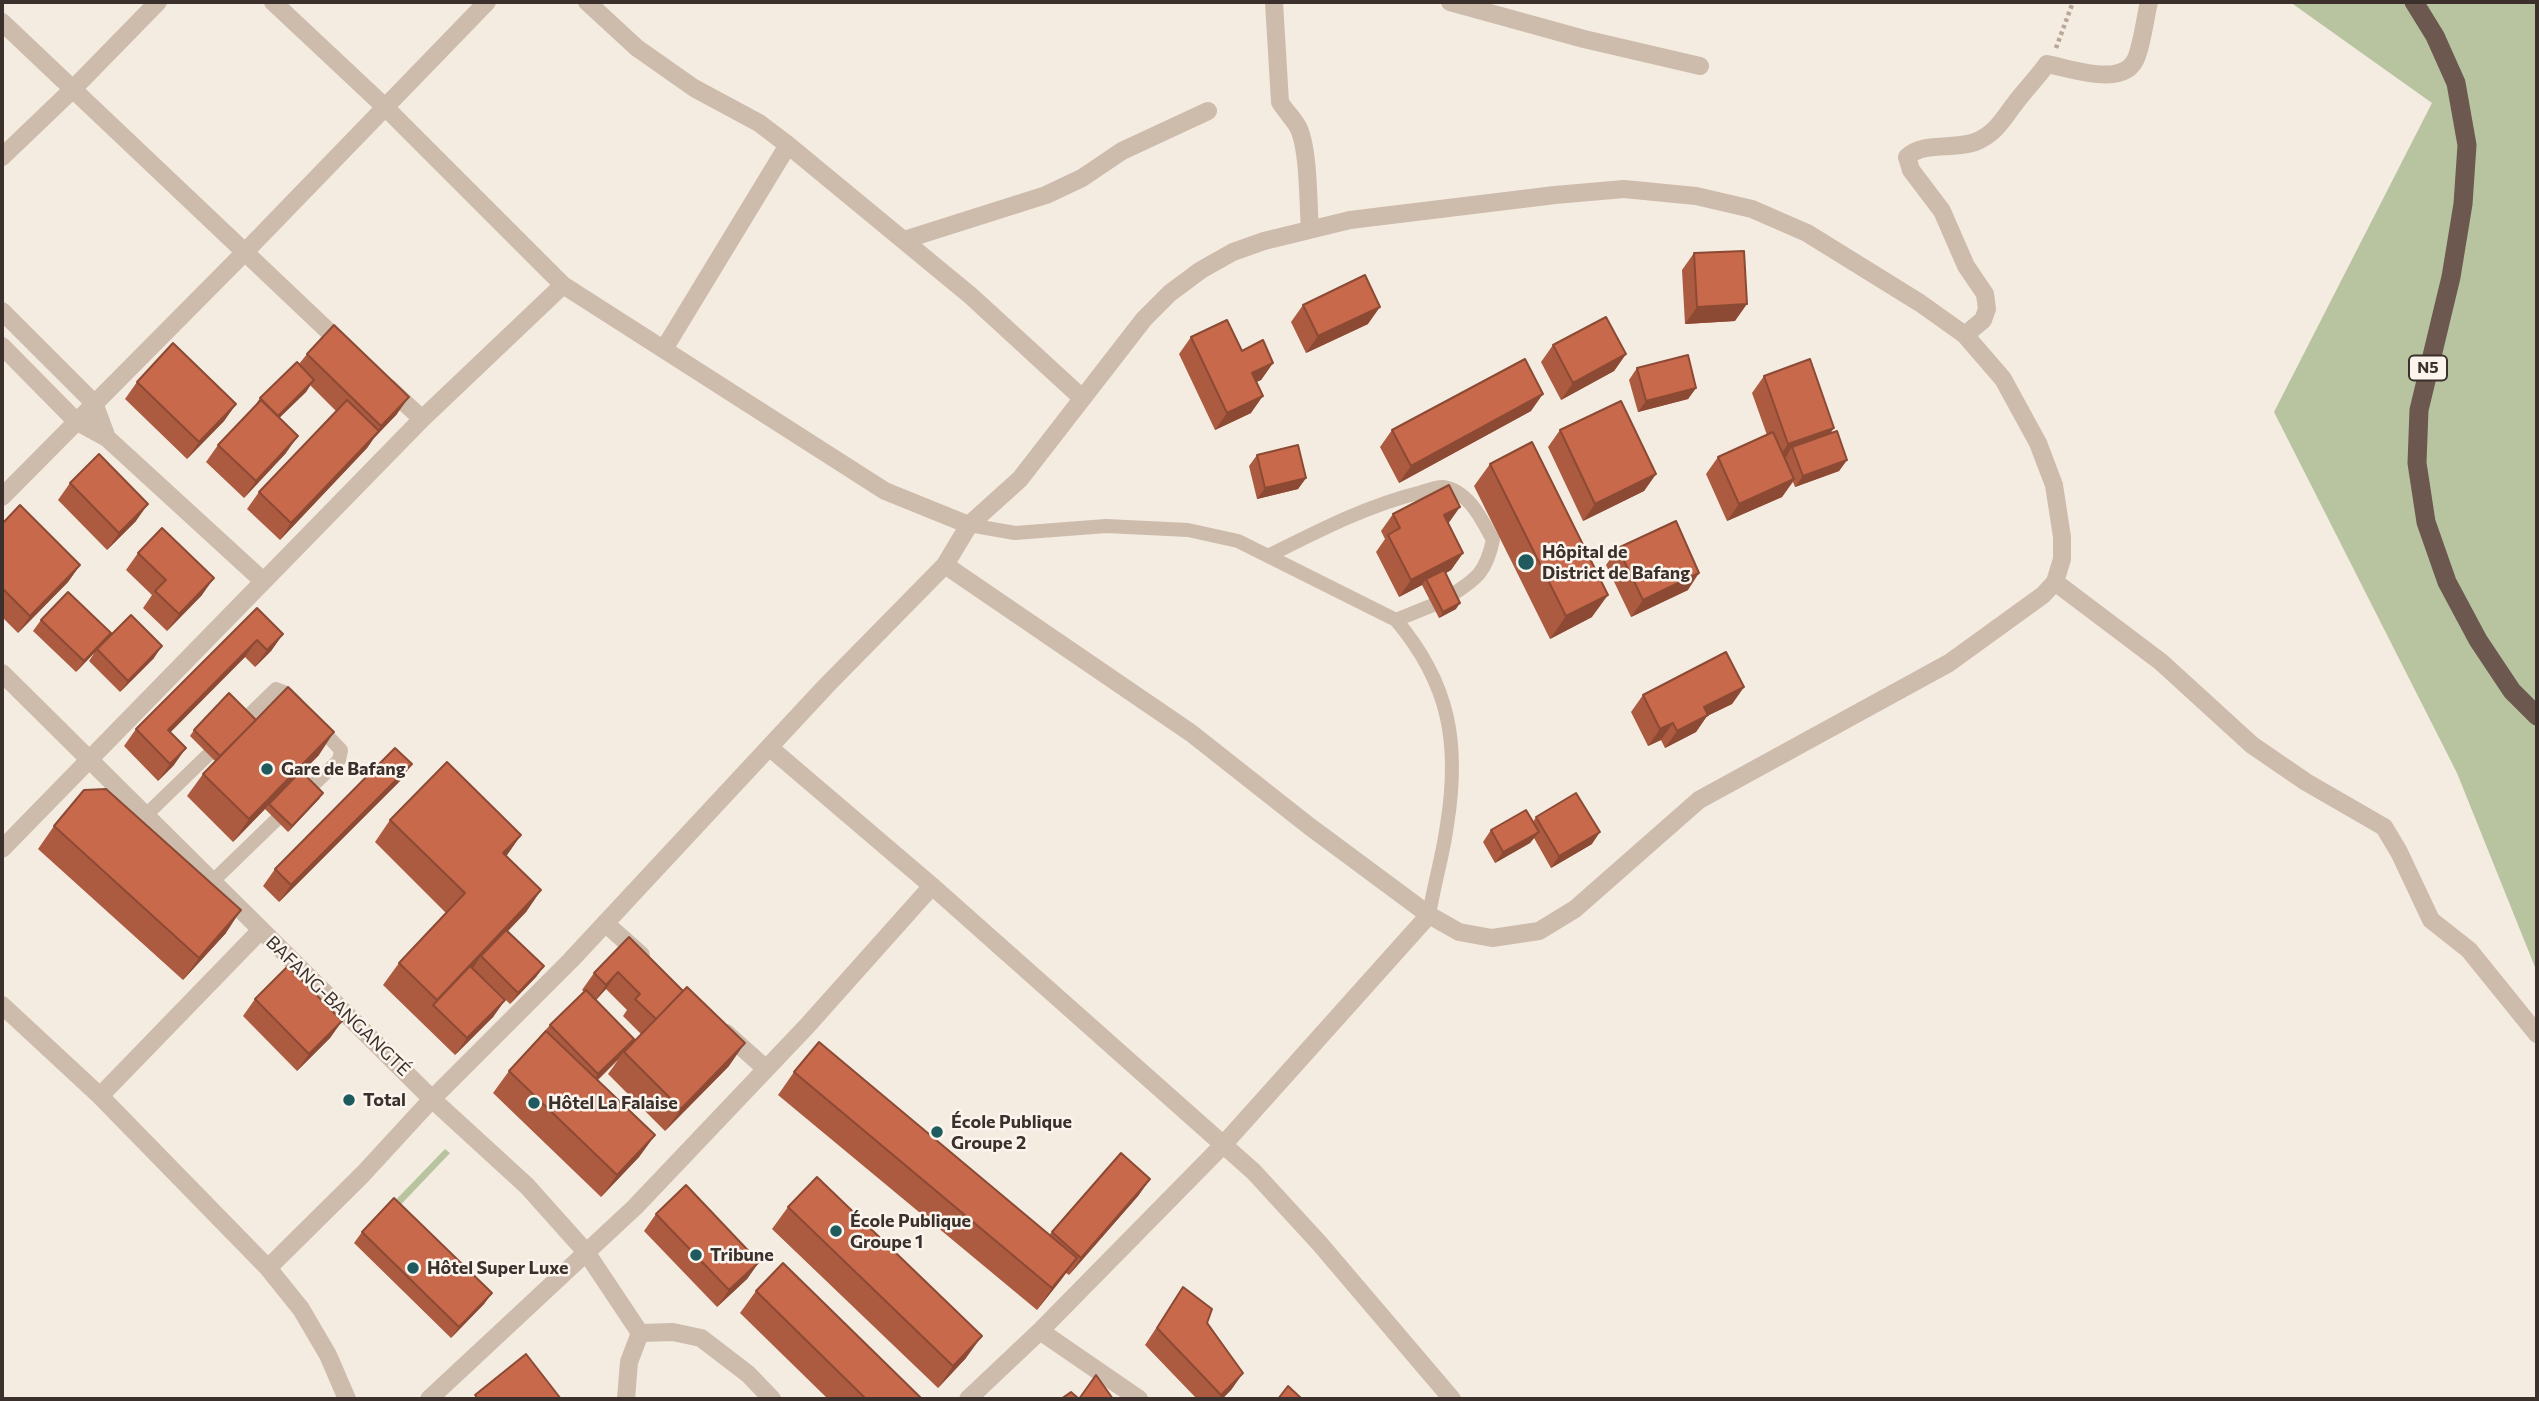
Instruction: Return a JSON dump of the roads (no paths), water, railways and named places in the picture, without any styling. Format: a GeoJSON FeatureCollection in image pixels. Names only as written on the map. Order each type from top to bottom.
{"type":"FeatureCollection","features":[{"type":"Feature","properties":{"kind":"highway","name":"N5"},"geometry":{"type":"LineString","coordinates":[[2414,2],[2435,36],[2456,83],[2467,145],[2463,204],[2451,277],[2419,410],[2417,463],[2426,522],[2447,582],[2478,640],[2512,691],[2537,716]]}},
{"type":"Feature","properties":{"kind":"street"},"geometry":{"type":"LineString","coordinates":[[2,157],[158,2]]}},
{"type":"Feature","properties":{"kind":"street"},"geometry":{"type":"LineString","coordinates":[[273,2],[385,107],[564,285],[885,491],[969,525]]}},
{"type":"Feature","properties":{"kind":"street"},"geometry":{"type":"LineString","coordinates":[[2,497],[487,2]]}},
{"type":"Feature","properties":{"kind":"street"},"geometry":{"type":"LineString","coordinates":[[587,2],[637,48],[694,88],[759,124],[788,145],[971,296],[1082,398]]}},
{"type":"Feature","properties":{"kind":"street"},"geometry":{"type":"LineString","coordinates":[[1274,2],[1280,102],[1298,126],[1303,141],[1310,230]]}},
{"type":"Feature","properties":{"kind":"street"},"geometry":{"type":"LineString","coordinates":[[1450,2],[1584,39],[1700,66]]}},
{"type":"Feature","properties":{"kind":"street"},"geometry":{"type":"LineString","coordinates":[[1965,335],[1983,320],[1987,309],[1985,295],[1966,266],[1942,211],[1910,170],[1907,157],[1924,149],[1972,143],[1987,136],[2004,122],[2011,108],[2048,64],[2093,73],[2120,75],[2129,70],[2137,58],[2149,2]]}},
{"type":"Feature","properties":{"kind":"street"},"geometry":{"type":"LineString","coordinates":[[2,22],[422,419]]}},
{"type":"Feature","properties":{"kind":"street"},"geometry":{"type":"LineString","coordinates":[[904,240],[1046,195],[1082,178],[1122,151],[1208,111]]}},
{"type":"Feature","properties":{"kind":"street"},"geometry":{"type":"LineString","coordinates":[[664,349],[788,145]]}},
{"type":"Feature","properties":{"kind":"street"},"geometry":{"type":"LineString","coordinates":[[268,1268],[363,1174],[432,1099],[605,923],[769,747],[945,565],[969,525],[1020,479],[1144,319],[1170,293],[1201,270],[1233,253],[1350,220],[1624,189],[1696,196],[1752,209],[1807,233],[1920,303],[1965,335],[2003,379],[2038,443],[2054,485],[2062,537],[2062,559],[2055,582],[2042,595],[1950,663],[1699,800],[1576,909],[1539,930],[1492,938],[1459,932],[1429,915],[1309,826],[1191,733],[945,565]]}},
{"type":"Feature","properties":{"kind":"street"},"geometry":{"type":"LineString","coordinates":[[2,849],[422,419],[564,285]]}},
{"type":"Feature","properties":{"kind":"street"},"geometry":{"type":"LineString","coordinates":[[2,311],[94,403],[107,438]]}},
{"type":"Feature","properties":{"kind":"street"},"geometry":{"type":"LineString","coordinates":[[2,346],[76,421],[107,438],[262,580]]}},
{"type":"Feature","properties":{"kind":"street"},"geometry":{"type":"LineString","coordinates":[[2055,582],[2161,662],[2252,746],[2306,782],[2384,827],[2399,852],[2431,920],[2469,950],[2537,1034]]}},
{"type":"Feature","properties":{"kind":"street","name":"BAFANG-BANGANGTÉ"},"geometry":{"type":"LineString","coordinates":[[2,673],[432,1099],[527,1186],[586,1252],[640,1333]]}},
{"type":"Feature","properties":{"kind":"street"},"geometry":{"type":"LineString","coordinates":[[769,747],[932,886],[1274,1191],[1452,1399]]}},
{"type":"Feature","properties":{"kind":"street"},"geometry":{"type":"LineString","coordinates":[[429,1399],[635,1206],[807,1026],[932,886]]}},
{"type":"Feature","properties":{"kind":"street"},"geometry":{"type":"LineString","coordinates":[[968,1399],[1040,1331],[1223,1145],[1429,915]]}},
{"type":"Feature","properties":{"kind":"street"},"geometry":{"type":"LineString","coordinates":[[605,923],[655,969]]}},
{"type":"Feature","properties":{"kind":"street"},"geometry":{"type":"LineString","coordinates":[[100,1096],[260,930]]}},
{"type":"Feature","properties":{"kind":"street"},"geometry":{"type":"LineString","coordinates":[[2,1005],[100,1096],[268,1268],[301,1309],[328,1355],[347,1399]]}},
{"type":"Feature","properties":{"kind":"street"},"geometry":{"type":"LineString","coordinates":[[715,1023],[765,1068]]}},
{"type":"Feature","properties":{"kind":"street"},"geometry":{"type":"LineString","coordinates":[[1040,1331],[1139,1399]]}},
{"type":"Feature","properties":{"kind":"street"},"geometry":{"type":"LineString","coordinates":[[626,1399],[629,1362],[640,1333],[673,1332],[701,1338],[748,1374],[772,1399]]}},
{"type":"Feature","properties":{"kind":"lane"},"geometry":{"type":"LineString","coordinates":[[1268,556],[1346,518],[1394,499],[1442,487],[1462,496],[1478,514],[1493,540],[1488,562],[1475,580],[1450,596]]}},
{"type":"Feature","properties":{"kind":"lane"},"geometry":{"type":"LineString","coordinates":[[969,525],[1014,533],[1105,526],[1188,530],[1238,541],[1396,620],[1430,668],[1450,721],[1454,764],[1447,826],[1429,915]]}},
{"type":"Feature","properties":{"kind":"lane"},"geometry":{"type":"LineString","coordinates":[[1396,620],[1433,605]]}},
{"type":"Feature","properties":{"kind":"lane"},"geometry":{"type":"LineString","coordinates":[[245,719],[276,689],[286,693],[341,750],[339,760],[309,789]]}},
{"type":"Feature","properties":{"kind":"lane"},"geometry":{"type":"LineString","coordinates":[[146,815],[209,754]]}},
{"type":"Feature","properties":{"kind":"lane"},"geometry":{"type":"LineString","coordinates":[[212,882],[276,820]]}},
{"type":"Feature","properties":{"kind":"place","name":"Hôpital de District de Bafang"},"geometry":{"type":"Point","coordinates":[1526,562]}},
{"type":"Feature","properties":{"kind":"place","name":"Gare de Bafang"},"geometry":{"type":"Point","coordinates":[267,769]}},
{"type":"Feature","properties":{"kind":"place","name":"Total"},"geometry":{"type":"Point","coordinates":[349,1100]}},
{"type":"Feature","properties":{"kind":"place","name":"Hôtel La Falaise"},"geometry":{"type":"Point","coordinates":[534,1103]}},
{"type":"Feature","properties":{"kind":"place","name":"École Publique Groupe 2"},"geometry":{"type":"Point","coordinates":[937,1132]}},
{"type":"Feature","properties":{"kind":"place","name":"École Publique Groupe 1"},"geometry":{"type":"Point","coordinates":[836,1231]}},
{"type":"Feature","properties":{"kind":"place","name":"Tribune"},"geometry":{"type":"Point","coordinates":[696,1255]}},
{"type":"Feature","properties":{"kind":"place","name":"Hôtel Super Luxe"},"geometry":{"type":"Point","coordinates":[413,1268]}}]}
